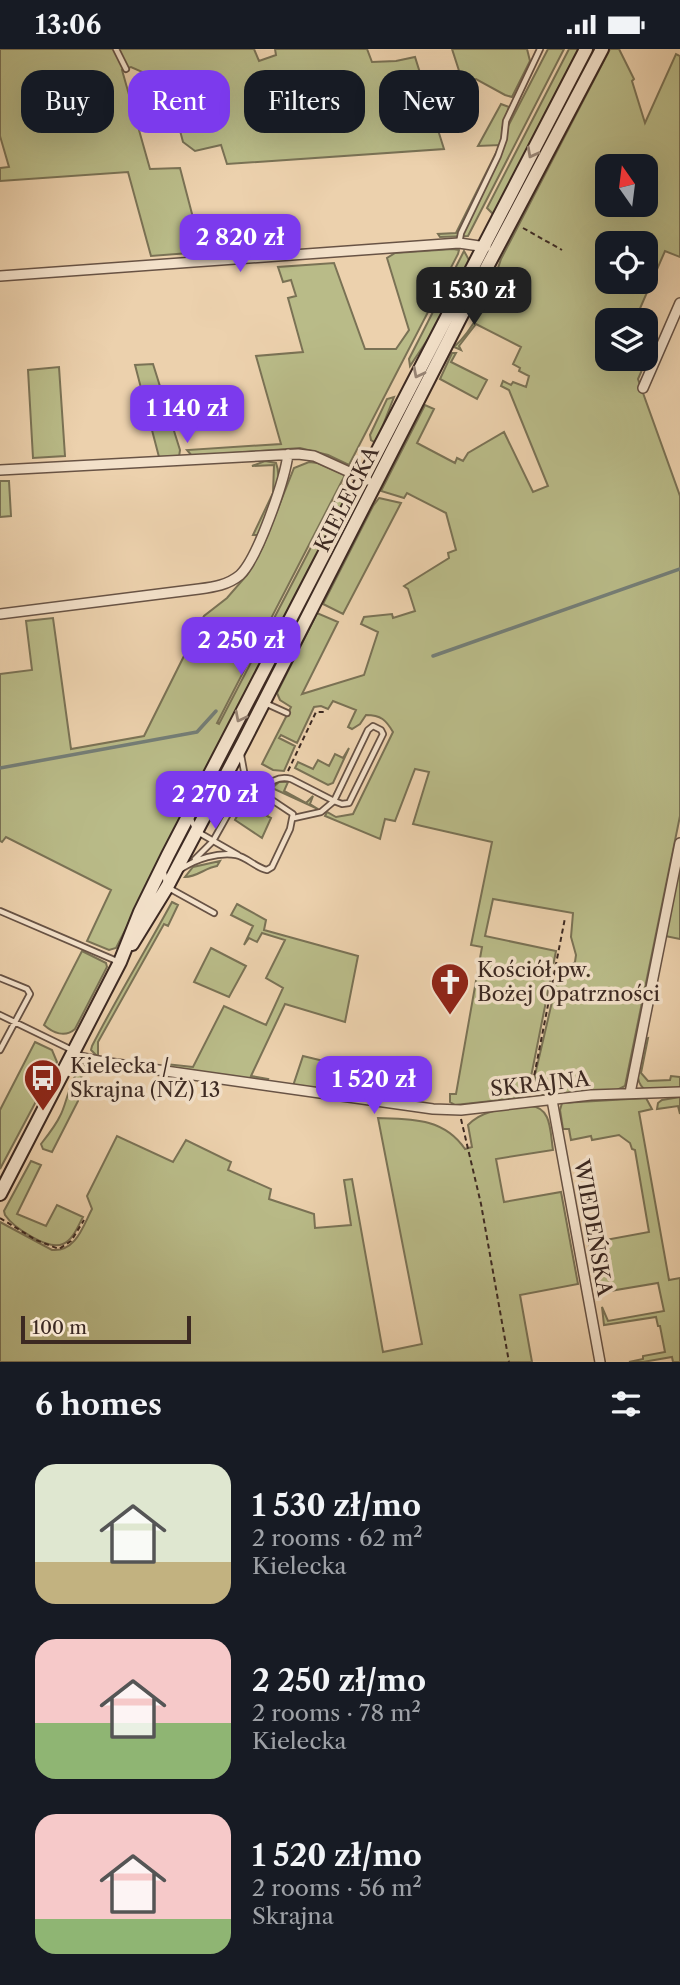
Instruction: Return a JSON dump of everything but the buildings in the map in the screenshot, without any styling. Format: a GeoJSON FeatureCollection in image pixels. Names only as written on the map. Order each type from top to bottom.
{"type":"FeatureCollection","features":[{"type":"Feature","properties":{"kind":"main road","name":"KIELECKA"},"geometry":{"type":"LineString","coordinates":[[0,1194],[120,962],[140,912],[168,855],[586,49]]}},
{"type":"Feature","properties":{"kind":"main road","name":"KIELECKA"},"geometry":{"type":"LineString","coordinates":[[120,962],[150,918],[170,882],[602,49]]}},
{"type":"Feature","properties":{"kind":"street"},"geometry":{"type":"LineString","coordinates":[[0,277],[459,243],[483,247],[500,245]]}},
{"type":"Feature","properties":{"kind":"street"},"geometry":{"type":"LineString","coordinates":[[483,247],[488,254],[489,265]]}},
{"type":"Feature","properties":{"kind":"street"},"geometry":{"type":"LineString","coordinates":[[643,388],[680,303]]}},
{"type":"Feature","properties":{"kind":"street"},"geometry":{"type":"LineString","coordinates":[[0,614],[199,589],[231,581],[244,570],[259,544],[285,472],[288,454]]}},
{"type":"Feature","properties":{"kind":"street"},"geometry":{"type":"LineString","coordinates":[[0,470],[288,454],[314,456],[363,479],[380,478]]}},
{"type":"Feature","properties":{"kind":"street"},"geometry":{"type":"LineString","coordinates":[[363,479],[367,504]]}},
{"type":"Feature","properties":{"kind":"street"},"geometry":{"type":"LineString","coordinates":[[630,1094],[680,843]]}},
{"type":"Feature","properties":{"kind":"street","name":"SKRAJNA"},"geometry":{"type":"LineString","coordinates":[[73,1053],[93,1060],[433,1109],[458,1110],[552,1100],[680,1092]]}},
{"type":"Feature","properties":{"kind":"street","name":"WIEDEŃSKA"},"geometry":{"type":"LineString","coordinates":[[552,1100],[600,1362]]}},
{"type":"Feature","properties":{"kind":"lane"},"geometry":{"type":"LineString","coordinates":[[116,49],[126,69]]}},
{"type":"Feature","properties":{"kind":"lane"},"geometry":{"type":"LineString","coordinates":[[459,243],[461,233],[498,156],[509,113],[540,49]]}},
{"type":"Feature","properties":{"kind":"lane"},"geometry":{"type":"LineString","coordinates":[[264,703],[287,713]]}},
{"type":"Feature","properties":{"kind":"lane"},"geometry":{"type":"LineString","coordinates":[[260,792],[272,782],[287,777],[334,801],[342,804],[351,801],[383,734],[382,730],[373,726],[368,730],[334,801],[320,812],[294,818]]}},
{"type":"Feature","properties":{"kind":"lane"},"geometry":{"type":"LineString","coordinates":[[170,882],[213,841],[246,782],[241,758],[244,741]]}},
{"type":"Feature","properties":{"kind":"lane"},"geometry":{"type":"LineString","coordinates":[[208,779],[218,771],[228,771],[293,814],[294,818]]}},
{"type":"Feature","properties":{"kind":"lane"},"geometry":{"type":"LineString","coordinates":[[194,805],[191,818],[196,831],[262,869],[270,869],[294,818]]}},
{"type":"Feature","properties":{"kind":"lane"},"geometry":{"type":"LineString","coordinates":[[168,855],[164,872],[170,882],[214,913]]}},
{"type":"Feature","properties":{"kind":"lane"},"geometry":{"type":"LineString","coordinates":[[189,864],[207,857],[238,855]]}},
{"type":"Feature","properties":{"kind":"lane"},"geometry":{"type":"LineString","coordinates":[[0,911],[120,962]]}},
{"type":"Feature","properties":{"kind":"lane"},"geometry":{"type":"LineString","coordinates":[[0,978],[27,989],[30,994],[0,1050]]}},
{"type":"Feature","properties":{"kind":"lane"},"geometry":{"type":"LineString","coordinates":[[0,1015],[73,1053]]}},
{"type":"Feature","properties":{"kind":"path"},"geometry":{"type":"LineString","coordinates":[[513,222],[562,250]]}},
{"type":"Feature","properties":{"kind":"path"},"geometry":{"type":"LineString","coordinates":[[287,777],[316,712],[326,712]]}},
{"type":"Feature","properties":{"kind":"path"},"geometry":{"type":"LineString","coordinates":[[532,1102],[531,1087],[565,918]]}},
{"type":"Feature","properties":{"kind":"path"},"geometry":{"type":"LineString","coordinates":[[80,1098],[78,1094],[93,1060]]}},
{"type":"Feature","properties":{"kind":"path"},"geometry":{"type":"LineString","coordinates":[[458,1110],[481,1204],[509,1362]]}},
{"type":"Feature","properties":{"kind":"path"},"geometry":{"type":"LineString","coordinates":[[0,1218],[36,1240],[58,1249],[71,1241],[84,1220]]}},
{"type":"Feature","properties":{"kind":"green space"},"geometry":{"type":"Polygon","coordinates":[[[0,49],[254,49],[259,61],[276,55],[275,49],[367,49],[372,62],[415,57],[419,70],[379,70],[379,133],[439,133],[444,149],[227,164],[221,145],[195,151],[183,142],[181,133],[230,133],[230,70],[138,70],[131,67],[122,70],[128,91],[128,133],[140,133],[150,169],[180,168],[202,252],[151,256],[128,172],[0,181],[0,168],[9,167],[0,136],[0,49]]]}},
{"type":"Feature","properties":{"kind":"green space"},"geometry":{"type":"Polygon","coordinates":[[[452,49],[527,49],[530,61],[512,97],[479,81],[479,70],[459,70],[452,49]]]}},
{"type":"Feature","properties":{"kind":"green space"},"geometry":{"type":"Polygon","coordinates":[[[548,49],[564,49],[468,236],[440,237],[438,234],[456,233],[500,145],[478,146],[501,104],[509,107],[502,129],[503,136],[548,49]]]}},
{"type":"Feature","properties":{"kind":"green space"},"geometry":{"type":"Polygon","coordinates":[[[569,49],[579,49],[494,215],[487,208],[569,49]]]}},
{"type":"Feature","properties":{"kind":"green space"},"geometry":{"type":"Polygon","coordinates":[[[610,49],[619,49],[634,79],[632,81],[645,123],[676,54],[680,56],[680,257],[665,251],[658,267],[658,231],[595,231],[595,294],[646,294],[640,308],[595,308],[595,371],[642,371],[638,379],[680,496],[680,816],[625,1086],[617,1090],[545,1096],[538,1092],[535,1075],[558,976],[575,962],[571,937],[573,913],[493,899],[485,936],[556,951],[528,1092],[519,1098],[455,1105],[450,1102],[450,1094],[456,1094],[482,947],[471,945],[492,842],[413,824],[429,772],[415,769],[395,821],[385,819],[380,839],[325,816],[327,812],[336,817],[353,814],[393,732],[382,719],[371,715],[366,715],[360,724],[352,729],[348,727],[356,710],[333,701],[328,709],[314,707],[297,743],[281,735],[279,738],[295,746],[284,771],[273,770],[262,764],[291,707],[280,700],[277,693],[317,613],[338,622],[302,694],[364,675],[378,632],[361,624],[364,617],[392,614],[393,618],[415,611],[408,589],[404,586],[449,558],[448,553],[456,550],[446,513],[407,493],[404,498],[381,491],[425,405],[434,409],[417,443],[455,463],[457,458],[463,461],[468,453],[504,432],[533,492],[548,486],[509,390],[501,386],[503,381],[526,387],[529,376],[513,364],[521,347],[476,324],[459,346],[461,350],[454,347],[477,318],[501,259],[610,49]]]}},
{"type":"Feature","properties":{"kind":"green space"},"geometry":{"type":"Polygon","coordinates":[[[459,250],[458,254],[349,465],[328,455],[300,448],[192,456],[187,450],[281,444],[256,356],[303,352],[288,298],[296,296],[291,280],[283,282],[278,267],[334,263],[365,349],[396,349],[409,330],[387,258],[395,253],[459,250]]]}},
{"type":"Feature","properties":{"kind":"green space"},"geometry":{"type":"Polygon","coordinates":[[[464,251],[469,260],[467,265],[436,327],[410,366],[409,359],[464,251]]]}},
{"type":"Feature","properties":{"kind":"green space"},"geometry":{"type":"Polygon","coordinates":[[[452,353],[456,353],[451,362],[487,380],[477,399],[440,379],[452,353]]]}},
{"type":"Feature","properties":{"kind":"green space"},"geometry":{"type":"Polygon","coordinates":[[[153,364],[180,450],[179,457],[159,457],[135,365],[153,364]]]}},
{"type":"Feature","properties":{"kind":"green space"},"geometry":{"type":"Polygon","coordinates":[[[59,367],[65,456],[33,458],[28,370],[59,367]]]}},
{"type":"Feature","properties":{"kind":"green space"},"geometry":{"type":"Polygon","coordinates":[[[394,397],[376,443],[371,440],[370,435],[387,399],[394,397]]]}},
{"type":"Feature","properties":{"kind":"green space"},"geometry":{"type":"Polygon","coordinates":[[[265,461],[276,463],[278,481],[258,535],[253,535],[273,493],[274,465],[252,466],[265,461]]]}},
{"type":"Feature","properties":{"kind":"green space"},"geometry":{"type":"Polygon","coordinates":[[[309,462],[318,463],[345,475],[217,723],[219,724],[347,478],[350,492],[116,948],[109,950],[87,941],[111,890],[6,837],[0,841],[0,674],[32,670],[26,621],[53,618],[71,749],[144,736],[204,616],[227,598],[247,575],[263,546],[294,468],[309,462]]]}},
{"type":"Feature","properties":{"kind":"green space"},"geometry":{"type":"Polygon","coordinates":[[[0,481],[9,481],[11,516],[0,517],[0,481]]]}},
{"type":"Feature","properties":{"kind":"green space"},"geometry":{"type":"Polygon","coordinates":[[[379,498],[401,503],[343,614],[323,604],[379,498]]]}},
{"type":"Feature","properties":{"kind":"green space"},"geometry":{"type":"Polygon","coordinates":[[[349,748],[333,783],[328,785],[295,768],[298,762],[313,769],[318,760],[329,766],[335,754],[343,758],[349,748]]]}},
{"type":"Feature","properties":{"kind":"green space"},"geometry":{"type":"Polygon","coordinates":[[[279,782],[288,782],[284,791],[306,803],[313,796],[310,804],[318,809],[272,788],[279,782]]]}},
{"type":"Feature","properties":{"kind":"green space"},"geometry":{"type":"Polygon","coordinates":[[[247,797],[252,797],[267,807],[269,812],[267,816],[271,818],[262,838],[235,820],[247,797]]]}},
{"type":"Feature","properties":{"kind":"green space"},"geometry":{"type":"Polygon","coordinates":[[[680,860],[680,939],[665,936],[680,860]]]}},
{"type":"Feature","properties":{"kind":"green space"},"geometry":{"type":"Polygon","coordinates":[[[220,861],[217,866],[185,877],[193,867],[220,861]]]}},
{"type":"Feature","properties":{"kind":"green space"},"geometry":{"type":"Polygon","coordinates":[[[172,902],[178,905],[168,926],[164,924],[98,1042],[98,1057],[91,1050],[92,1046],[172,902]]]}},
{"type":"Feature","properties":{"kind":"green space"},"geometry":{"type":"Polygon","coordinates":[[[237,904],[266,920],[264,930],[358,956],[345,1022],[285,1004],[251,1076],[268,1079],[267,1081],[165,1067],[166,1064],[193,1067],[224,1006],[266,1025],[283,988],[266,978],[285,940],[262,933],[257,942],[249,938],[244,945],[253,926],[231,915],[237,904]]]}},
{"type":"Feature","properties":{"kind":"green space"},"geometry":{"type":"Polygon","coordinates":[[[211,948],[246,966],[229,997],[194,982],[211,948]]]}},
{"type":"Feature","properties":{"kind":"green space"},"geometry":{"type":"Polygon","coordinates":[[[82,951],[106,963],[107,967],[75,1029],[59,1033],[44,1025],[82,951]]]}},
{"type":"Feature","properties":{"kind":"green space"},"geometry":{"type":"Polygon","coordinates":[[[648,1038],[641,1073],[648,1081],[670,1080],[671,1076],[680,1077],[680,1088],[644,1089],[640,1084],[638,1066],[644,1039],[648,1038]]]}},
{"type":"Feature","properties":{"kind":"green space"},"geometry":{"type":"Polygon","coordinates":[[[35,1042],[52,1050],[57,1062],[0,1169],[0,1110],[35,1042]]]}},
{"type":"Feature","properties":{"kind":"green space"},"geometry":{"type":"Polygon","coordinates":[[[303,1056],[336,1064],[334,1084],[341,1084],[334,1091],[293,1086],[303,1056]]]}},
{"type":"Feature","properties":{"kind":"green space"},"geometry":{"type":"Polygon","coordinates":[[[89,1063],[77,1087],[78,1101],[52,1152],[43,1149],[41,1144],[63,1111],[74,1079],[83,1066],[89,1063]]]}},
{"type":"Feature","properties":{"kind":"green space"},"geometry":{"type":"Polygon","coordinates":[[[680,1097],[680,1114],[678,1106],[657,1109],[662,1100],[680,1097]]]}},
{"type":"Feature","properties":{"kind":"green space"},"geometry":{"type":"Polygon","coordinates":[[[646,1098],[652,1109],[639,1112],[669,1280],[680,1278],[680,1362],[673,1362],[672,1357],[629,1362],[665,1352],[656,1317],[604,1325],[602,1307],[608,1321],[664,1311],[658,1283],[598,1293],[589,1243],[649,1232],[635,1150],[619,1135],[592,1140],[591,1136],[571,1140],[569,1129],[563,1129],[560,1110],[562,1103],[646,1098]]]}},
{"type":"Feature","properties":{"kind":"green space"},"geometry":{"type":"Polygon","coordinates":[[[537,1107],[546,1116],[553,1150],[496,1159],[504,1202],[561,1192],[578,1284],[520,1295],[532,1362],[0,1362],[0,1222],[52,1250],[67,1247],[78,1237],[92,1209],[87,1196],[117,1136],[173,1162],[186,1140],[231,1162],[228,1170],[271,1189],[269,1199],[314,1214],[315,1228],[351,1225],[344,1180],[352,1179],[383,1352],[422,1344],[378,1118],[426,1122],[447,1131],[465,1149],[472,1147],[468,1125],[474,1119],[497,1110],[537,1107]]]}},
{"type":"Feature","properties":{"kind":"green space"},"geometry":{"type":"Polygon","coordinates":[[[31,1161],[41,1165],[17,1214],[46,1226],[57,1205],[83,1217],[72,1236],[63,1244],[40,1241],[15,1226],[5,1215],[4,1211],[31,1161]]]}},
{"type":"Feature","properties":{"kind":"waterway"},"geometry":{"type":"LineString","coordinates":[[433,656],[680,569]]}},
{"type":"Feature","properties":{"kind":"waterway"},"geometry":{"type":"LineString","coordinates":[[0,768],[197,732],[216,711]]}},
{"type":"Feature","properties":{"kind":"place","name":"Kościół pw. Bożej Opatrzności"},"geometry":{"type":"Point","coordinates":[450,1016]}},
{"type":"Feature","properties":{"kind":"place","name":"Kielecka / Skrajna (NŻ) 13"},"geometry":{"type":"Point","coordinates":[43,1112]}}]}
